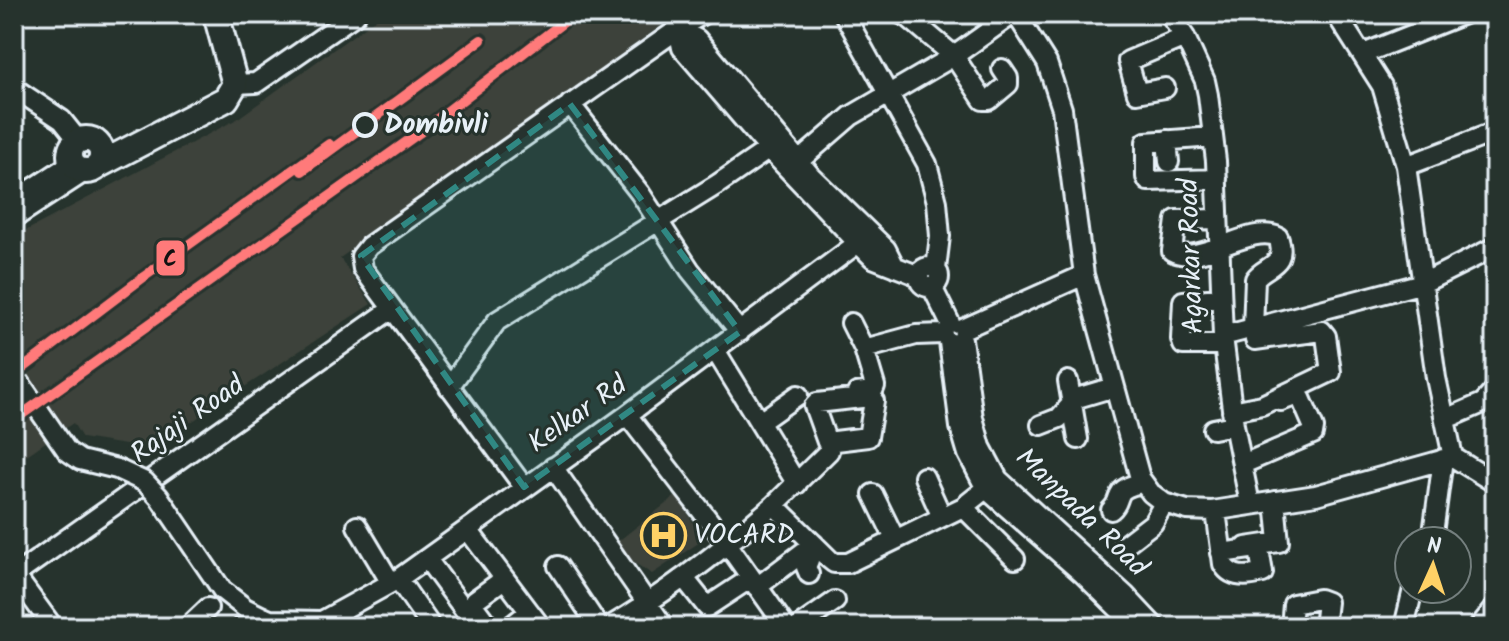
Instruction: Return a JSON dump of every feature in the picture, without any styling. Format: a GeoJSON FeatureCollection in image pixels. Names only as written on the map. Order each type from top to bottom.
{"type":"FeatureCollection","features":[{"type":"Feature","properties":{"kind":"main road"},"geometry":{"type":"LineString","coordinates":[[87,158],[216,85],[235,84],[216,14]]}},
{"type":"Feature","properties":{"kind":"street"},"geometry":{"type":"LineString","coordinates":[[235,84],[256,83],[356,14]]}},
{"type":"Feature","properties":{"kind":"street"},"geometry":{"type":"LineString","coordinates":[[524,487],[363,269],[361,256],[369,246],[703,14]]}},
{"type":"Feature","properties":{"kind":"street"},"geometry":{"type":"LineString","coordinates":[[678,29],[682,48],[769,149],[873,258],[929,277],[940,236],[937,202],[927,164],[844,14]]}},
{"type":"Feature","properties":{"kind":"street"},"geometry":{"type":"LineString","coordinates":[[901,14],[954,56],[986,101],[1008,84],[1002,69]]}},
{"type":"Feature","properties":{"kind":"street"},"geometry":{"type":"LineString","coordinates":[[799,161],[851,116],[954,56],[1015,14],[1047,63],[1062,109],[1084,275],[1142,482],[1164,503],[1187,510],[1218,510],[1316,495],[1448,458],[1495,483]]}},
{"type":"Feature","properties":{"kind":"street","name":"Agarkar Road"},"geometry":{"type":"LineString","coordinates":[[1169,14],[1185,37],[1207,88],[1213,137],[1206,175],[1218,219],[1223,340],[1236,420],[1250,461],[1250,504]]}},
{"type":"Feature","properties":{"kind":"street"},"geometry":{"type":"LineString","coordinates":[[1336,14],[1382,86],[1406,166],[1436,378],[1446,419],[1448,458],[1435,525]]}},
{"type":"Feature","properties":{"kind":"street"},"geometry":{"type":"LineString","coordinates":[[1363,54],[1464,14]]}},
{"type":"Feature","properties":{"kind":"street"},"geometry":{"type":"LineString","coordinates":[[678,29],[697,39],[799,161],[886,249],[895,267]]}},
{"type":"Feature","properties":{"kind":"street"},"geometry":{"type":"LineString","coordinates":[[1165,88],[1137,93],[1128,61],[1185,37]]}},
{"type":"Feature","properties":{"kind":"street"},"geometry":{"type":"LineString","coordinates":[[14,88],[62,120],[87,158]]}},
{"type":"Feature","properties":{"kind":"street"},"geometry":{"type":"LineString","coordinates":[[570,104],[640,193],[690,270],[740,332]]}},
{"type":"Feature","properties":{"kind":"street"},"geometry":{"type":"LineString","coordinates":[[1406,166],[1495,132]]}},
{"type":"Feature","properties":{"kind":"street"},"geometry":{"type":"LineString","coordinates":[[1206,175],[1146,179],[1144,144],[1213,137]]}},
{"type":"Feature","properties":{"kind":"street"},"geometry":{"type":"LineString","coordinates":[[1167,140],[1169,162]]}},
{"type":"Feature","properties":{"kind":"street"},"geometry":{"type":"LineString","coordinates":[[449,387],[497,321],[769,149]]}},
{"type":"Feature","properties":{"kind":"street"},"geometry":{"type":"LineString","coordinates":[[14,201],[87,158]]}},
{"type":"Feature","properties":{"kind":"street"},"geometry":{"type":"LineString","coordinates":[[14,218],[87,158]]}},
{"type":"Feature","properties":{"kind":"street"},"geometry":{"type":"LineString","coordinates":[[1218,219],[1176,220],[1172,251],[1178,254],[1219,248],[1263,234],[1273,234],[1280,240],[1277,262],[1255,279],[1263,332]]}},
{"type":"Feature","properties":{"kind":"street","name":"Kelkar Rd"},"geometry":{"type":"LineString","coordinates":[[323,624],[394,581],[468,530],[858,243]]}},
{"type":"Feature","properties":{"kind":"street"},"geometry":{"type":"LineString","coordinates":[[1220,298],[1183,301],[1183,345],[1263,332],[1423,283],[1495,247]]}},
{"type":"Feature","properties":{"kind":"street"},"geometry":{"type":"LineString","coordinates":[[864,349],[916,335],[953,333],[1084,275]]}},
{"type":"Feature","properties":{"kind":"street","name":"Manpada Road"},"geometry":{"type":"LineString","coordinates":[[929,277],[953,333],[960,427],[968,454],[992,484],[1137,627]]}},
{"type":"Feature","properties":{"kind":"street","name":"Rajaji Road"},"geometry":{"type":"LineString","coordinates":[[15,576],[392,309]]}},
{"type":"Feature","properties":{"kind":"street"},"geometry":{"type":"LineString","coordinates":[[760,422],[805,400],[873,391],[875,386],[864,349],[851,323]]}},
{"type":"Feature","properties":{"kind":"street"},"geometry":{"type":"LineString","coordinates":[[1236,420],[1331,372],[1326,336],[1322,331],[1263,332]]}},
{"type":"Feature","properties":{"kind":"street"},"geometry":{"type":"LineString","coordinates":[[715,350],[797,484]]}},
{"type":"Feature","properties":{"kind":"street"},"geometry":{"type":"LineString","coordinates":[[14,374],[67,451],[80,460],[117,469],[145,482],[159,497],[222,590],[237,604],[267,618],[323,624]]}},
{"type":"Feature","properties":{"kind":"street"},"geometry":{"type":"LineString","coordinates":[[1068,381],[1078,439]]}},
{"type":"Feature","properties":{"kind":"street"},"geometry":{"type":"LineString","coordinates":[[1041,425],[1056,420],[1082,395],[1114,387]]}},
{"type":"Feature","properties":{"kind":"street"},"geometry":{"type":"LineString","coordinates":[[1446,419],[1483,403],[1495,390]]}},
{"type":"Feature","properties":{"kind":"street"},"geometry":{"type":"LineString","coordinates":[[1213,429],[1295,396],[1301,398],[1314,428],[1313,434],[1250,461]]}},
{"type":"Feature","properties":{"kind":"street"},"geometry":{"type":"LineString","coordinates":[[609,627],[648,604],[728,545],[797,484],[828,449],[805,400]]}},
{"type":"Feature","properties":{"kind":"street"},"geometry":{"type":"LineString","coordinates":[[627,415],[728,545],[786,627]]}},
{"type":"Feature","properties":{"kind":"street"},"geometry":{"type":"LineString","coordinates":[[553,467],[664,627]]}},
{"type":"Feature","properties":{"kind":"street"},"geometry":{"type":"LineString","coordinates":[[924,477],[942,517]]}},
{"type":"Feature","properties":{"kind":"street"},"geometry":{"type":"LineString","coordinates":[[1111,510],[1118,504],[1124,490],[1142,482]]}},
{"type":"Feature","properties":{"kind":"street"},"geometry":{"type":"LineString","coordinates":[[774,505],[809,548],[842,564],[963,507],[992,484]]}},
{"type":"Feature","properties":{"kind":"street","name":"Manpada Road"},"geometry":{"type":"LineString","coordinates":[[992,484],[1125,595],[1155,627]]}},
{"type":"Feature","properties":{"kind":"street"},"geometry":{"type":"LineString","coordinates":[[873,494],[895,539]]}},
{"type":"Feature","properties":{"kind":"street"},"geometry":{"type":"LineString","coordinates":[[1218,510],[1226,548],[1277,544],[1275,501]]}},
{"type":"Feature","properties":{"kind":"street"},"geometry":{"type":"LineString","coordinates":[[1123,546],[1153,523],[1164,503]]}},
{"type":"Feature","properties":{"kind":"street"},"geometry":{"type":"LineString","coordinates":[[963,507],[1015,559]]}},
{"type":"Feature","properties":{"kind":"street"},"geometry":{"type":"LineString","coordinates":[[1218,510],[1221,553]]}},
{"type":"Feature","properties":{"kind":"street"},"geometry":{"type":"LineString","coordinates":[[357,526],[365,548],[428,622]]}},
{"type":"Feature","properties":{"kind":"street"},"geometry":{"type":"LineString","coordinates":[[468,530],[530,621],[510,627]]}},
{"type":"Feature","properties":{"kind":"street"},"geometry":{"type":"LineString","coordinates":[[684,578],[707,607],[809,548]]}},
{"type":"Feature","properties":{"kind":"street"},"geometry":{"type":"LineString","coordinates":[[809,548],[806,567],[809,574]]}},
{"type":"Feature","properties":{"kind":"street"},"geometry":{"type":"LineString","coordinates":[[427,559],[477,627]]}},
{"type":"Feature","properties":{"kind":"street"},"geometry":{"type":"LineString","coordinates":[[558,566],[599,627]]}},
{"type":"Feature","properties":{"kind":"street"},"geometry":{"type":"LineString","coordinates":[[15,576],[53,627]]}},
{"type":"Feature","properties":{"kind":"street"},"geometry":{"type":"LineString","coordinates":[[489,627],[474,603],[504,579]]}},
{"type":"Feature","properties":{"kind":"street"},"geometry":{"type":"LineString","coordinates":[[1288,627],[1289,591]]}},
{"type":"Feature","properties":{"kind":"street"},"geometry":{"type":"LineString","coordinates":[[1288,627],[1293,604],[1319,599],[1327,602],[1324,627]]}},
{"type":"Feature","properties":{"kind":"street"},"geometry":{"type":"LineString","coordinates":[[798,627],[835,601]]}},
{"type":"Feature","properties":{"kind":"street"},"geometry":{"type":"LineString","coordinates":[[1404,627],[1409,605]]}},
{"type":"Feature","properties":{"kind":"street"},"geometry":{"type":"LineString","coordinates":[[1479,627],[1495,607]]}},
{"type":"Feature","properties":{"kind":"street"},"geometry":{"type":"LineString","coordinates":[[188,627],[208,608]]}},
{"type":"Feature","properties":{"kind":"street"},"geometry":{"type":"LineString","coordinates":[[242,627],[265,623],[267,618]]}},
{"type":"Feature","properties":{"kind":"highlighted area"},"geometry":{"type":"Polygon","coordinates":[[[570,104],[740,332],[524,487],[361,256],[570,104]]]}},
{"type":"Feature","properties":{"kind":"shaded area"},"geometry":{"type":"Polygon","coordinates":[[[383,14],[663,14],[666,22],[340,258],[371,304],[150,449],[82,438],[73,423],[14,464],[14,354],[17,351],[14,346],[14,237],[237,119],[383,14]]]}},
{"type":"Feature","properties":{"kind":"shaded area","name":"VOCARD"},"geometry":{"type":"Polygon","coordinates":[[[677,495],[703,540],[652,574],[620,554],[617,542],[677,495]]]}},
{"type":"Feature","properties":{"kind":"transit line","name":"C"},"geometry":{"type":"LineString","coordinates":[[14,420],[419,133],[574,14]]}},
{"type":"Feature","properties":{"kind":"transit line","name":"C"},"geometry":{"type":"LineString","coordinates":[[302,171],[481,40]]}},
{"type":"Feature","properties":{"kind":"transit line","name":"C"},"geometry":{"type":"LineString","coordinates":[[14,375],[329,144]]}},
{"type":"Feature","properties":{"kind":"place","name":"Dombivli"},"geometry":{"type":"Point","coordinates":[365,125]}},
{"type":"Feature","properties":{"kind":"place","name":"VOCARD"},"geometry":{"type":"Point","coordinates":[663,535]}}]}
